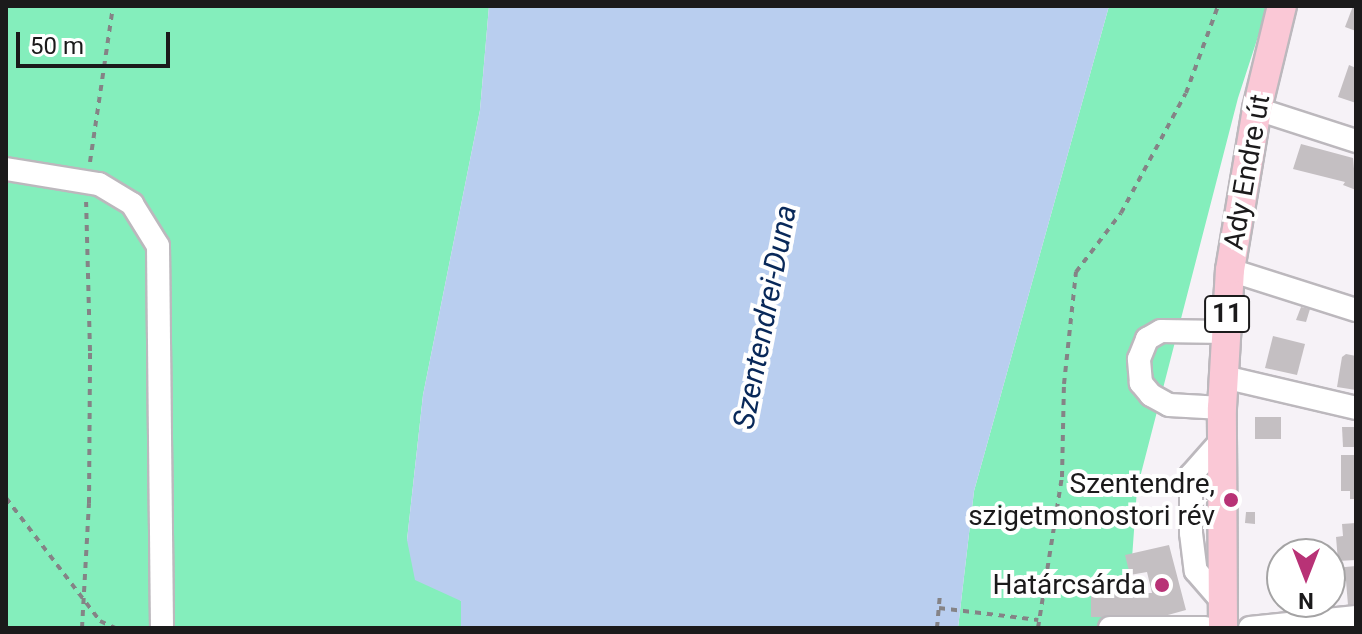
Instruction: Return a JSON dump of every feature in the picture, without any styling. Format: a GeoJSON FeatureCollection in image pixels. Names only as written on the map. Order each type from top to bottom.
{"type":"FeatureCollection","features":[{"type":"Feature","properties":{"kind":"main road","name":"Ady Endre út"},"geometry":{"type":"LineString","coordinates":[[1222,614],[1222,408],[1230,270],[1257,109],[1282,6]]}},
{"type":"Feature","properties":{"kind":"street"},"geometry":{"type":"LineString","coordinates":[[1257,109],[1356,141]]}},
{"type":"Feature","properties":{"kind":"street"},"geometry":{"type":"LineString","coordinates":[[6,169],[132,204],[158,246],[162,628]]}},
{"type":"Feature","properties":{"kind":"street"},"geometry":{"type":"LineString","coordinates":[[1230,270],[1356,310]]}},
{"type":"Feature","properties":{"kind":"street"},"geometry":{"type":"LineString","coordinates":[[1222,408],[1169,405],[1151,395],[1141,383],[1139,359],[1147,339],[1161,331],[1225,332]]}},
{"type":"Feature","properties":{"kind":"street"},"geometry":{"type":"LineString","coordinates":[[1224,377],[1356,408]]}},
{"type":"Feature","properties":{"kind":"street"},"geometry":{"type":"LineString","coordinates":[[1250,628],[1356,617]]}},
{"type":"Feature","properties":{"kind":"street"},"geometry":{"type":"LineString","coordinates":[[1110,628],[1205,628]]}},
{"type":"Feature","properties":{"kind":"path"},"geometry":{"type":"LineString","coordinates":[[82,628],[90,367],[86,189],[113,6]]}},
{"type":"Feature","properties":{"kind":"path"},"geometry":{"type":"LineString","coordinates":[[1038,628],[1062,477],[1064,384],[1076,272],[1121,213],[1186,93],[1218,6]]}},
{"type":"Feature","properties":{"kind":"path"},"geometry":{"type":"LineString","coordinates":[[6,498],[100,621],[115,628]]}},
{"type":"Feature","properties":{"kind":"path"},"geometry":{"type":"LineString","coordinates":[[937,628],[940,593]]}},
{"type":"Feature","properties":{"kind":"path"},"geometry":{"type":"LineString","coordinates":[[939,608],[1038,620]]}},
{"type":"Feature","properties":{"kind":"green space"},"geometry":{"type":"Polygon","coordinates":[[[6,6],[489,6],[480,110],[423,395],[407,540],[461,601],[461,628],[6,628],[6,6]]]}},
{"type":"Feature","properties":{"kind":"green space"},"geometry":{"type":"Polygon","coordinates":[[[1109,6],[1268,6],[1238,98],[1137,489],[1127,628],[958,628],[974,491],[1109,6]]]}},
{"type":"Feature","properties":{"kind":"water","name":"Szentendrei-Duna"},"geometry":{"type":"Polygon","coordinates":[[[489,6],[1109,6],[974,491],[958,628],[461,628],[461,601],[415,580],[407,540],[423,395],[480,110],[489,6]]]}},
{"type":"Feature","properties":{"kind":"building"},"geometry":{"type":"Polygon","coordinates":[[[1353,6],[1356,6],[1356,31],[1345,27],[1353,6]]]}},
{"type":"Feature","properties":{"kind":"building"},"geometry":{"type":"Polygon","coordinates":[[[1349,65],[1356,68],[1356,103],[1338,97],[1349,65]]]}},
{"type":"Feature","properties":{"kind":"building"},"geometry":{"type":"Polygon","coordinates":[[[1301,144],[1353,158],[1356,190],[1343,185],[1345,182],[1293,169],[1301,144]]]}},
{"type":"Feature","properties":{"kind":"building"},"geometry":{"type":"Polygon","coordinates":[[[1301,307],[1310,309],[1306,322],[1296,320],[1301,307]]]}},
{"type":"Feature","properties":{"kind":"building"},"geometry":{"type":"Polygon","coordinates":[[[1273,336],[1305,344],[1297,375],[1265,368],[1273,336]]]}},
{"type":"Feature","properties":{"kind":"building"},"geometry":{"type":"Polygon","coordinates":[[[1346,354],[1356,356],[1356,390],[1337,387],[1342,357],[1346,354]]]}},
{"type":"Feature","properties":{"kind":"building"},"geometry":{"type":"Polygon","coordinates":[[[1255,417],[1281,417],[1281,439],[1255,439],[1255,417]]]}},
{"type":"Feature","properties":{"kind":"building"},"geometry":{"type":"Polygon","coordinates":[[[1342,427],[1354,427],[1354,447],[1343,447],[1342,427]]]}},
{"type":"Feature","properties":{"kind":"building"},"geometry":{"type":"Polygon","coordinates":[[[1341,455],[1356,455],[1356,499],[1350,499],[1350,491],[1341,491],[1341,455]]]}},
{"type":"Feature","properties":{"kind":"building"},"geometry":{"type":"Polygon","coordinates":[[[1246,512],[1255,512],[1255,524],[1245,523],[1246,512]]]}},
{"type":"Feature","properties":{"kind":"building"},"geometry":{"type":"Polygon","coordinates":[[[1356,523],[1356,560],[1346,561],[1346,538],[1336,538],[1343,536],[1342,524],[1356,523]]]}},
{"type":"Feature","properties":{"kind":"building"},"geometry":{"type":"Polygon","coordinates":[[[1169,545],[1186,610],[1157,618],[1091,617],[1091,593],[1152,593],[1147,572],[1130,575],[1125,555],[1169,545]]]}},
{"type":"Feature","properties":{"kind":"building"},"geometry":{"type":"Polygon","coordinates":[[[1356,566],[1356,605],[1348,605],[1346,567],[1356,566]]]}},
{"type":"Feature","properties":{"kind":"place","name":"Szentendre, szigetmonostori rév"},"geometry":{"type":"Point","coordinates":[1231,500]}},
{"type":"Feature","properties":{"kind":"place","name":"Határcsárda"},"geometry":{"type":"Point","coordinates":[1162,585]}}]}
